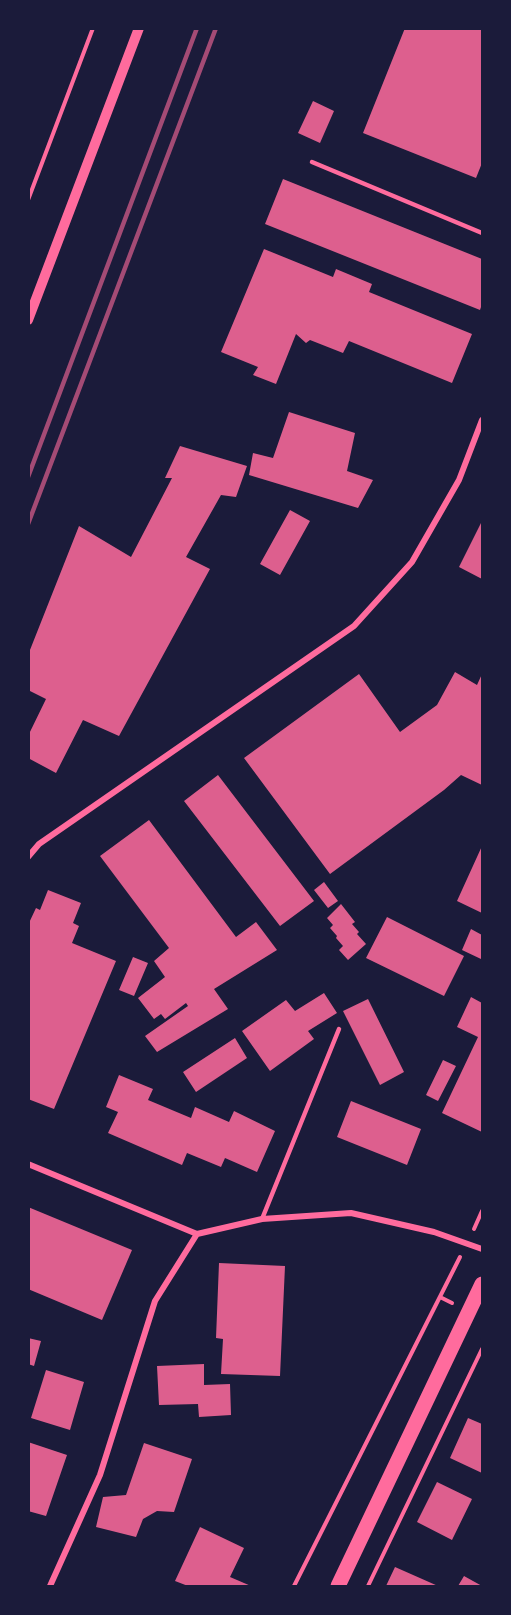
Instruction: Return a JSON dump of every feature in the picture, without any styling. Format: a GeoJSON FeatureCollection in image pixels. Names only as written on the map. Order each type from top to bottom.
{"type":"FeatureCollection","features":[{"type":"Feature","properties":{"kind":"main road"},"geometry":{"type":"LineString","coordinates":[[339,1587],[483,1284]]}},
{"type":"Feature","properties":{"kind":"street"},"geometry":{"type":"LineString","coordinates":[[28,320],[139,28]]}},
{"type":"Feature","properties":{"kind":"street"},"geometry":{"type":"LineString","coordinates":[[28,857],[39,844],[354,626],[412,562],[459,480],[483,420]]}},
{"type":"Feature","properties":{"kind":"street"},"geometry":{"type":"LineString","coordinates":[[28,1164],[197,1234],[262,1219],[351,1213],[434,1232],[483,1249]]}},
{"type":"Feature","properties":{"kind":"street"},"geometry":{"type":"LineString","coordinates":[[50,1587],[100,1475],[155,1301],[197,1234]]}},
{"type":"Feature","properties":{"kind":"lane"},"geometry":{"type":"LineString","coordinates":[[312,162],[483,233]]}},
{"type":"Feature","properties":{"kind":"lane"},"geometry":{"type":"LineString","coordinates":[[262,1219],[339,1029]]}},
{"type":"Feature","properties":{"kind":"path"},"geometry":{"type":"LineString","coordinates":[[28,200],[93,28]]}},
{"type":"Feature","properties":{"kind":"path"},"geometry":{"type":"LineString","coordinates":[[294,1587],[483,1211]]}},
{"type":"Feature","properties":{"kind":"path"},"geometry":{"type":"LineString","coordinates":[[368,1587],[483,1349]]}},
{"type":"Feature","properties":{"kind":"building"},"geometry":{"type":"Polygon","coordinates":[[[405,28],[482,28],[482,163],[476,178],[363,133],[405,28]]]}},
{"type":"Feature","properties":{"kind":"building"},"geometry":{"type":"Polygon","coordinates":[[[313,101],[334,111],[320,143],[298,133],[313,101]]]}},
{"type":"Feature","properties":{"kind":"building"},"geometry":{"type":"Polygon","coordinates":[[[283,179],[482,259],[480,310],[265,224],[283,179]]]}},
{"type":"Feature","properties":{"kind":"building"},"geometry":{"type":"Polygon","coordinates":[[[264,249],[333,277],[336,269],[372,284],[369,292],[472,334],[452,383],[349,341],[343,353],[310,340],[306,343],[296,334],[276,384],[253,375],[258,367],[221,352],[264,249]]]}},
{"type":"Feature","properties":{"kind":"building"},"geometry":{"type":"Polygon","coordinates":[[[289,412],[355,433],[347,471],[373,480],[358,508],[249,475],[253,453],[273,458],[289,412]]]}},
{"type":"Feature","properties":{"kind":"building"},"geometry":{"type":"Polygon","coordinates":[[[180,446],[247,466],[236,497],[221,495],[186,557],[210,569],[119,736],[83,720],[56,773],[28,758],[28,736],[46,699],[28,690],[28,655],[79,526],[131,557],[172,478],[165,478],[180,446]]]}},
{"type":"Feature","properties":{"kind":"building"},"geometry":{"type":"Polygon","coordinates":[[[290,510],[310,521],[280,575],[260,564],[290,510]]]}},
{"type":"Feature","properties":{"kind":"building"},"geometry":{"type":"Polygon","coordinates":[[[482,521],[482,579],[459,567],[482,521]]]}},
{"type":"Feature","properties":{"kind":"building"},"geometry":{"type":"Polygon","coordinates":[[[455,672],[477,685],[482,674],[482,785],[461,775],[330,874],[244,758],[359,674],[400,732],[437,705],[455,672]]]}},
{"type":"Feature","properties":{"kind":"building"},"geometry":{"type":"Polygon","coordinates":[[[218,775],[314,901],[280,926],[184,801],[218,775]]]}},
{"type":"Feature","properties":{"kind":"building"},"geometry":{"type":"Polygon","coordinates":[[[149,820],[236,937],[256,922],[277,950],[214,989],[228,1009],[157,1052],[145,1036],[188,1006],[186,1003],[165,1019],[161,1014],[154,1019],[138,998],[165,977],[154,961],[169,948],[100,856],[149,820]]]}},
{"type":"Feature","properties":{"kind":"building"},"geometry":{"type":"Polygon","coordinates":[[[482,846],[482,913],[457,901],[482,846]]]}},
{"type":"Feature","properties":{"kind":"building"},"geometry":{"type":"Polygon","coordinates":[[[324,882],[338,901],[328,908],[314,890],[324,882]]]}},
{"type":"Feature","properties":{"kind":"building"},"geometry":{"type":"Polygon","coordinates":[[[48,890],[81,903],[73,923],[79,926],[72,943],[116,961],[54,1109],[28,1099],[28,925],[36,908],[40,910],[48,890]]]}},
{"type":"Feature","properties":{"kind":"building"},"geometry":{"type":"Polygon","coordinates":[[[341,904],[355,922],[352,924],[359,932],[357,934],[366,944],[348,960],[339,950],[343,946],[330,928],[333,925],[327,918],[341,904]]]}},
{"type":"Feature","properties":{"kind":"building"},"geometry":{"type":"Polygon","coordinates":[[[387,917],[464,956],[444,996],[366,958],[387,917]]]}},
{"type":"Feature","properties":{"kind":"building"},"geometry":{"type":"Polygon","coordinates":[[[471,929],[482,935],[481,959],[462,950],[471,929]]]}},
{"type":"Feature","properties":{"kind":"building"},"geometry":{"type":"Polygon","coordinates":[[[133,957],[148,963],[134,996],[119,990],[133,957]]]}},
{"type":"Feature","properties":{"kind":"building"},"geometry":{"type":"Polygon","coordinates":[[[324,993],[337,1013],[308,1031],[314,1039],[270,1071],[242,1031],[286,1000],[295,1011],[324,993]]]}},
{"type":"Feature","properties":{"kind":"building"},"geometry":{"type":"Polygon","coordinates":[[[471,997],[482,1003],[482,1132],[442,1113],[478,1037],[457,1027],[471,997]]]}},
{"type":"Feature","properties":{"kind":"building"},"geometry":{"type":"Polygon","coordinates":[[[368,999],[404,1072],[380,1085],[343,1011],[368,999]]]}},
{"type":"Feature","properties":{"kind":"building"},"geometry":{"type":"Polygon","coordinates":[[[235,1038],[247,1058],[196,1092],[183,1072],[235,1038]]]}},
{"type":"Feature","properties":{"kind":"building"},"geometry":{"type":"Polygon","coordinates":[[[443,1060],[456,1066],[438,1101],[426,1095],[443,1060]]]}},
{"type":"Feature","properties":{"kind":"building"},"geometry":{"type":"Polygon","coordinates":[[[119,1075],[153,1089],[148,1100],[191,1118],[195,1107],[229,1122],[234,1111],[275,1131],[257,1172],[225,1158],[221,1167],[187,1153],[182,1165],[108,1133],[118,1112],[106,1107],[119,1075]]]}},
{"type":"Feature","properties":{"kind":"building"},"geometry":{"type":"Polygon","coordinates":[[[351,1101],[421,1129],[407,1165],[337,1137],[351,1101]]]}},
{"type":"Feature","properties":{"kind":"building"},"geometry":{"type":"Polygon","coordinates":[[[28,1207],[132,1250],[102,1320],[28,1289],[28,1207]]]}},
{"type":"Feature","properties":{"kind":"building"},"geometry":{"type":"Polygon","coordinates":[[[219,1263],[285,1266],[280,1376],[221,1374],[223,1339],[216,1338],[219,1263]]]}},
{"type":"Feature","properties":{"kind":"building"},"geometry":{"type":"Polygon","coordinates":[[[28,1338],[41,1341],[34,1366],[28,1364],[28,1338]]]}},
{"type":"Feature","properties":{"kind":"building"},"geometry":{"type":"Polygon","coordinates":[[[204,1364],[204,1385],[230,1384],[231,1415],[199,1417],[198,1404],[159,1405],[157,1366],[204,1364]]]}},
{"type":"Feature","properties":{"kind":"building"},"geometry":{"type":"Polygon","coordinates":[[[46,1370],[84,1382],[70,1430],[31,1418],[46,1370]]]}},
{"type":"Feature","properties":{"kind":"building"},"geometry":{"type":"Polygon","coordinates":[[[468,1418],[482,1424],[482,1473],[450,1458],[468,1418]]]}},
{"type":"Feature","properties":{"kind":"building"},"geometry":{"type":"Polygon","coordinates":[[[28,1442],[67,1455],[46,1516],[28,1511],[28,1442]]]}},
{"type":"Feature","properties":{"kind":"building"},"geometry":{"type":"Polygon","coordinates":[[[144,1443],[192,1459],[174,1512],[157,1511],[143,1519],[136,1537],[96,1527],[103,1497],[126,1495],[144,1443]]]}},
{"type":"Feature","properties":{"kind":"building"},"geometry":{"type":"Polygon","coordinates":[[[437,1482],[472,1499],[452,1540],[417,1522],[437,1482]]]}},
{"type":"Feature","properties":{"kind":"building"},"geometry":{"type":"Polygon","coordinates":[[[200,1527],[244,1548],[230,1577],[251,1586],[188,1586],[175,1581],[200,1527]]]}},
{"type":"Feature","properties":{"kind":"building"},"geometry":{"type":"Polygon","coordinates":[[[395,1567],[438,1586],[386,1586],[395,1567]]]}},
{"type":"Feature","properties":{"kind":"building"},"geometry":{"type":"Polygon","coordinates":[[[464,1576],[482,1586],[458,1586],[464,1576]]]}},
{"type":"Feature","properties":{"kind":"railway"},"geometry":{"type":"LineString","coordinates":[[28,477],[197,28]]}},
{"type":"Feature","properties":{"kind":"railway"},"geometry":{"type":"LineString","coordinates":[[28,524],[216,28]]}}]}
